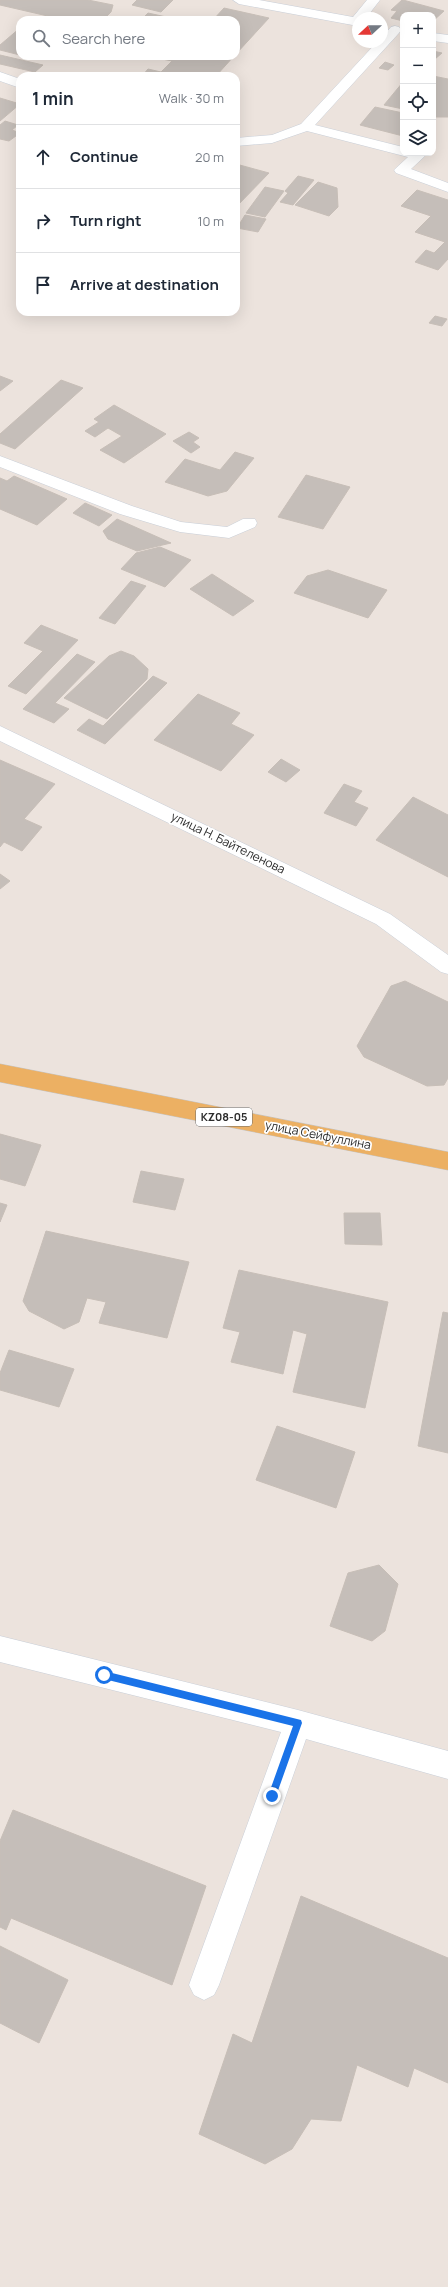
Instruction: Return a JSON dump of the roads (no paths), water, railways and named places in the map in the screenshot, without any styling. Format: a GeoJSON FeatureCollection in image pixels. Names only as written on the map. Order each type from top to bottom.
{"type":"FeatureCollection","features":[{"type":"Feature","properties":{"kind":"main road","name":"улица Сейфуллина"},"geometry":{"type":"LineString","coordinates":[[0,1073],[448,1161]]}},
{"type":"Feature","properties":{"kind":"street"},"geometry":{"type":"LineString","coordinates":[[239,0],[352,19]]}},
{"type":"Feature","properties":{"kind":"street"},"geometry":{"type":"LineString","coordinates":[[364,12],[374,0]]}},
{"type":"Feature","properties":{"kind":"street"},"geometry":{"type":"LineString","coordinates":[[388,28],[399,31]]}},
{"type":"Feature","properties":{"kind":"street"},"geometry":{"type":"LineString","coordinates":[[240,142],[268,141],[289,135],[306,127],[399,31]]}},
{"type":"Feature","properties":{"kind":"street"},"geometry":{"type":"LineString","coordinates":[[436,37],[448,39]]}},
{"type":"Feature","properties":{"kind":"street"},"geometry":{"type":"LineString","coordinates":[[0,76],[16,82]]}},
{"type":"Feature","properties":{"kind":"street"},"geometry":{"type":"LineString","coordinates":[[306,127],[400,151]]}},
{"type":"Feature","properties":{"kind":"street"},"geometry":{"type":"LineString","coordinates":[[418,156],[401,170],[448,188]]}},
{"type":"Feature","properties":{"kind":"street"},"geometry":{"type":"LineString","coordinates":[[0,461],[126,510],[180,527],[229,533],[249,523]]}},
{"type":"Feature","properties":{"kind":"street","name":"улица Н. Байтеленова"},"geometry":{"type":"LineString","coordinates":[[0,733],[383,919],[448,966]]}},
{"type":"Feature","properties":{"kind":"street"},"geometry":{"type":"LineString","coordinates":[[0,1648],[298,1723],[448,1765]]}},
{"type":"Feature","properties":{"kind":"street"},"geometry":{"type":"LineString","coordinates":[[204,1985],[298,1723]]}}]}
